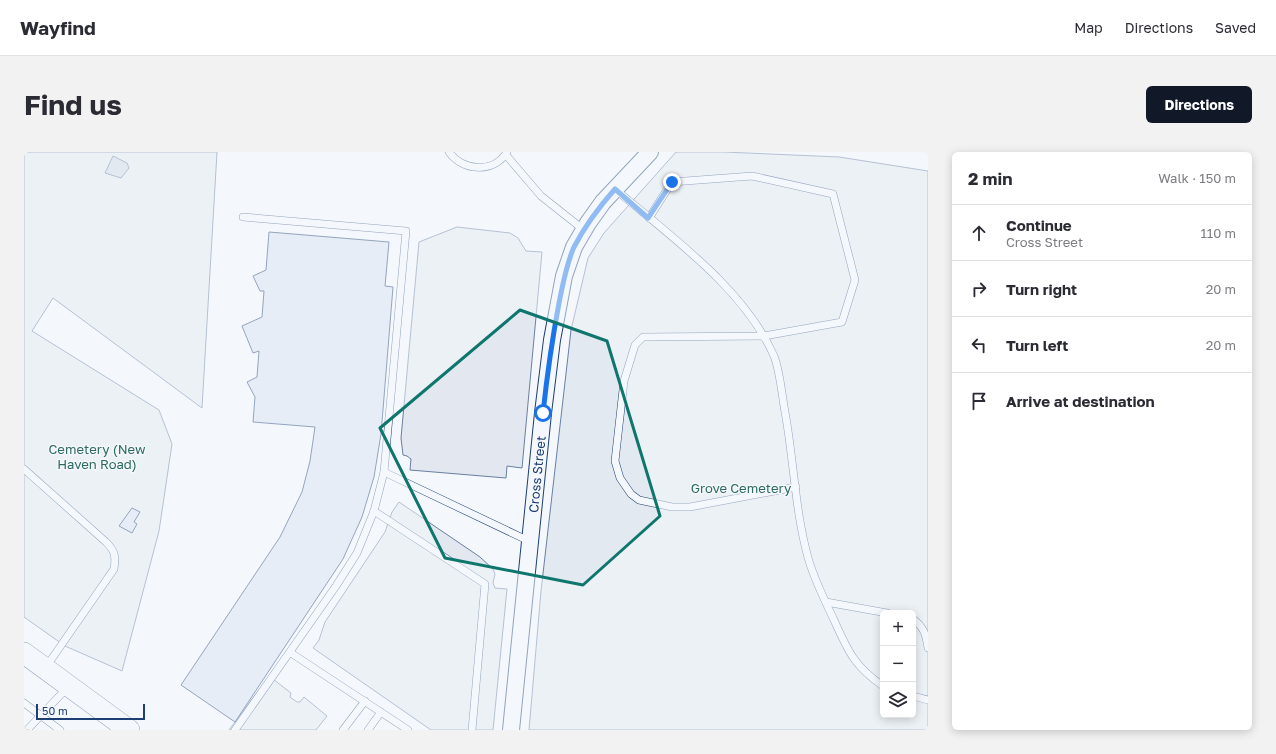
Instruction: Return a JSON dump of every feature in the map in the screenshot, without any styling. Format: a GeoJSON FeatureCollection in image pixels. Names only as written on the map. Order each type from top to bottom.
{"type":"FeatureCollection","features":[{"type":"Feature","properties":{"kind":"main road"},"geometry":{"type":"LineString","coordinates":[[24,653],[129,730]]}},
{"type":"Feature","properties":{"kind":"street","name":"Cross Street"},"geometry":{"type":"LineString","coordinates":[[511,730],[529,541],[552,340],[564,276],[574,247],[603,202],[650,152]]}},
{"type":"Feature","properties":{"kind":"lane"},"geometry":{"type":"LineString","coordinates":[[449,152],[462,164],[473,168],[491,165],[506,154],[541,196],[584,230]]}},
{"type":"Feature","properties":{"kind":"lane"},"geometry":{"type":"LineString","coordinates":[[648,218],[672,182],[752,176],[833,194],[855,280],[842,322],[764,336],[643,337],[635,345],[624,381],[615,461],[620,478],[631,494],[638,500],[672,507],[690,507],[796,487]]}},
{"type":"Feature","properties":{"kind":"lane"},"geometry":{"type":"LineString","coordinates":[[615,189],[722,282],[750,313],[764,336],[775,358],[789,434],[796,487],[809,561],[845,645],[859,667],[880,684]]}},
{"type":"Feature","properties":{"kind":"lane"},"geometry":{"type":"LineString","coordinates":[[235,730],[335,589],[357,553],[374,511],[384,472],[406,230],[243,217]]}},
{"type":"Feature","properties":{"kind":"lane"},"geometry":{"type":"LineString","coordinates":[[24,469],[106,542],[116,556],[114,569],[45,668]]}},
{"type":"Feature","properties":{"kind":"lane"},"geometry":{"type":"LineString","coordinates":[[384,472],[529,541]]}},
{"type":"Feature","properties":{"kind":"lane"},"geometry":{"type":"LineString","coordinates":[[374,511],[485,584],[472,730]]}},
{"type":"Feature","properties":{"kind":"lane"},"geometry":{"type":"LineString","coordinates":[[826,602],[880,612]]}},
{"type":"Feature","properties":{"kind":"lane"},"geometry":{"type":"LineString","coordinates":[[916,621],[925,631],[928,648]]}},
{"type":"Feature","properties":{"kind":"lane"},"geometry":{"type":"LineString","coordinates":[[291,653],[408,730]]}},
{"type":"Feature","properties":{"kind":"lane"},"geometry":{"type":"LineString","coordinates":[[26,730],[69,686]]}},
{"type":"Feature","properties":{"kind":"lane"},"geometry":{"type":"LineString","coordinates":[[916,697],[928,700]]}},
{"type":"Feature","properties":{"kind":"lane"},"geometry":{"type":"LineString","coordinates":[[343,730],[365,701]]}},
{"type":"Feature","properties":{"kind":"lane"},"geometry":{"type":"LineString","coordinates":[[24,703],[60,730]]}},
{"type":"Feature","properties":{"kind":"lane"},"geometry":{"type":"LineString","coordinates":[[368,730],[381,712]]}},
{"type":"Feature","properties":{"kind":"highlighted area"},"geometry":{"type":"Polygon","coordinates":[[[520,310],[607,341],[660,516],[583,585],[445,558],[380,428],[520,310]]]}},
{"type":"Feature","properties":{"kind":"green space","name":"Cemetery (New Haven Road)"},"geometry":{"type":"Polygon","coordinates":[[[24,152],[217,152],[202,408],[53,298],[32,331],[159,410],[172,444],[159,531],[122,671],[65,646],[24,617],[24,152]]]}},
{"type":"Feature","properties":{"kind":"green space","name":"Grove Cemetery"},"geometry":{"type":"Polygon","coordinates":[[[676,152],[724,152],[839,157],[928,171],[928,730],[529,730],[541,591],[571,330],[588,258],[604,233],[676,152]]]}},
{"type":"Feature","properties":{"kind":"shaded area"},"geometry":{"type":"Polygon","coordinates":[[[113,156],[127,163],[129,168],[121,178],[105,173],[113,156]]]}},
{"type":"Feature","properties":{"kind":"shaded area"},"geometry":{"type":"Polygon","coordinates":[[[457,227],[510,233],[518,238],[526,251],[542,252],[522,468],[507,466],[506,478],[410,470],[411,459],[403,455],[401,438],[419,242],[457,227]]]}},
{"type":"Feature","properties":{"kind":"shaded area"},"geometry":{"type":"Polygon","coordinates":[[[399,502],[480,557],[493,569],[495,574],[493,583],[495,588],[507,589],[493,730],[431,730],[313,648],[319,640],[325,622],[385,532],[392,512],[399,502]]]}},
{"type":"Feature","properties":{"kind":"shaded area"},"geometry":{"type":"Polygon","coordinates":[[[269,676],[291,693],[290,697],[297,702],[300,702],[304,697],[327,716],[316,730],[229,730],[269,676]]]}},
{"type":"Feature","properties":{"kind":"building"},"geometry":{"type":"Polygon","coordinates":[[[269,232],[389,242],[385,286],[393,287],[381,434],[374,477],[362,517],[343,559],[235,722],[181,685],[280,537],[302,492],[310,461],[315,427],[253,422],[255,397],[247,382],[257,377],[259,351],[253,353],[242,326],[262,317],[264,291],[260,291],[253,276],[266,270],[269,232]]]}},
{"type":"Feature","properties":{"kind":"building"},"geometry":{"type":"Polygon","coordinates":[[[132,508],[140,512],[134,522],[137,524],[132,533],[119,526],[132,508]]]}},
{"type":"Feature","properties":{"kind":"route"},"geometry":{"type":"LineString","coordinates":[[543,413],[552,340],[564,276],[574,247],[588,223],[603,202],[615,189],[648,218],[672,182]]}}]}
